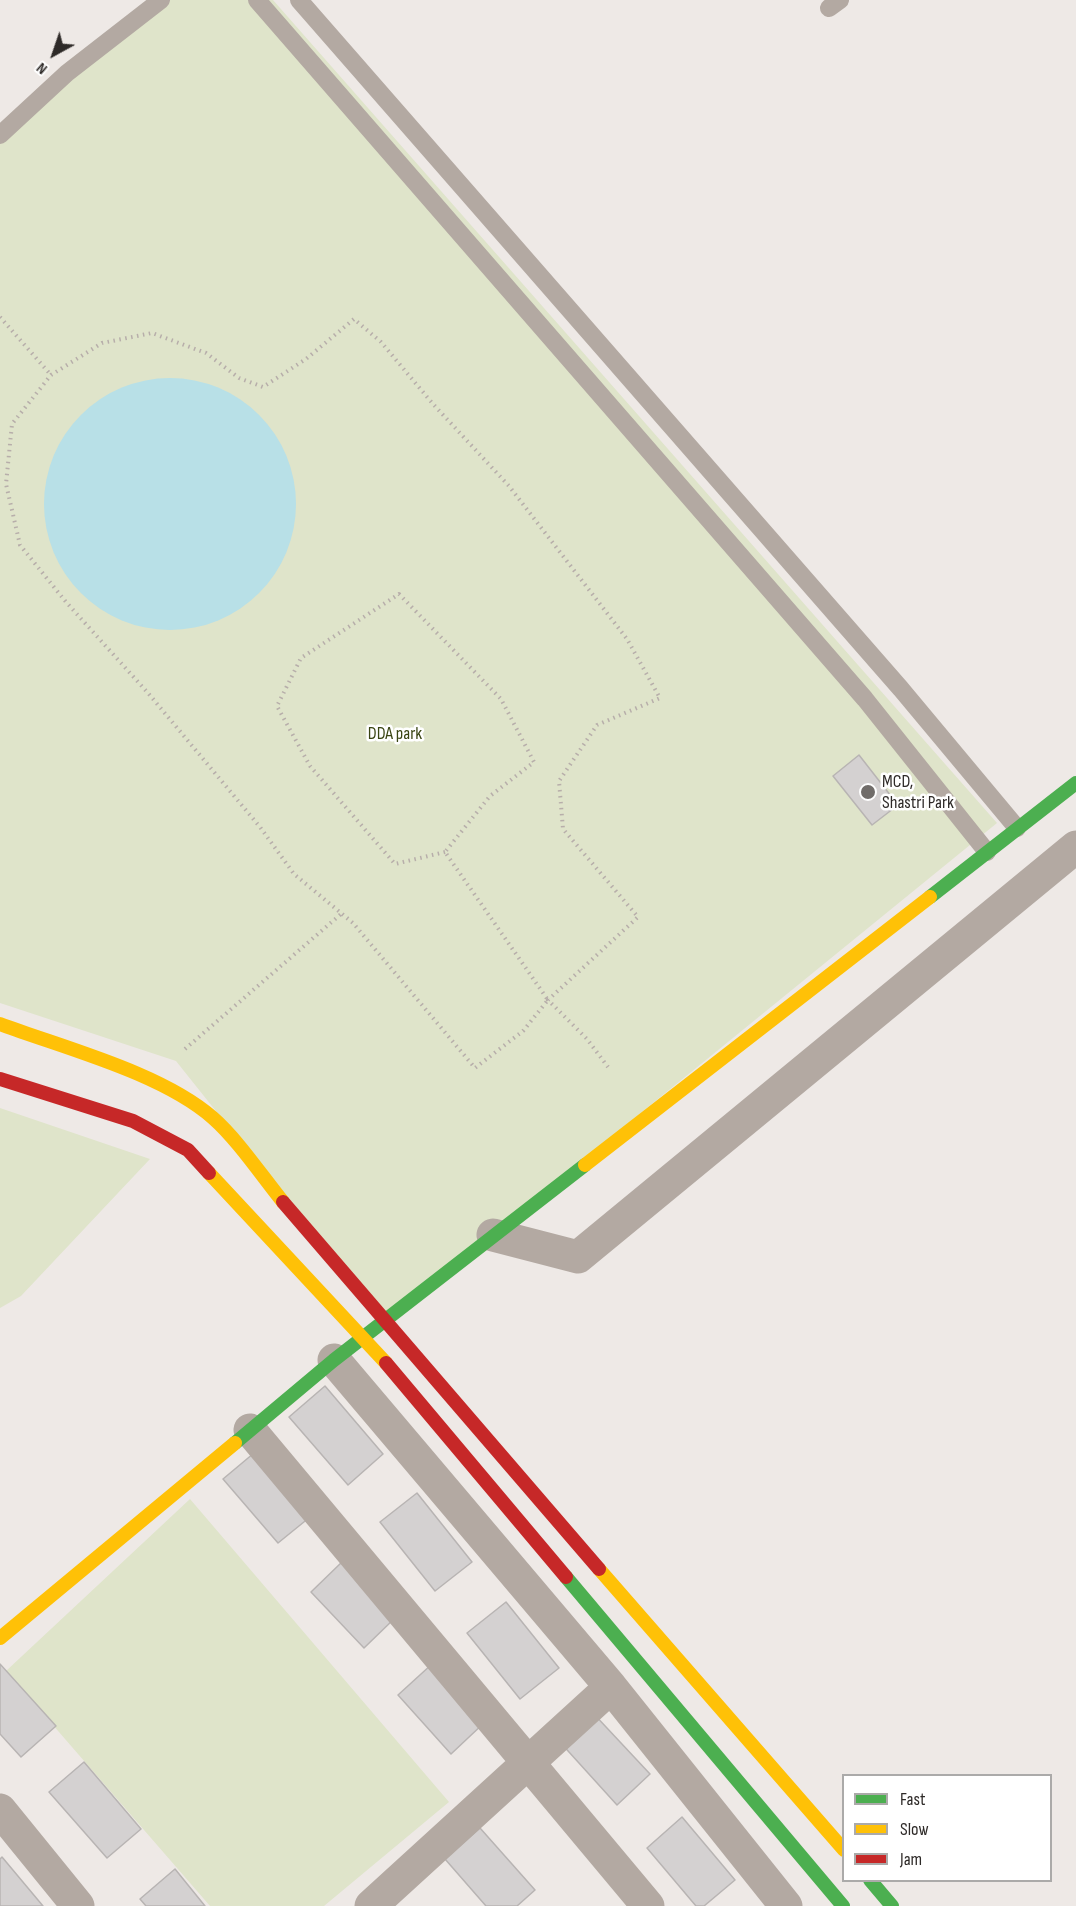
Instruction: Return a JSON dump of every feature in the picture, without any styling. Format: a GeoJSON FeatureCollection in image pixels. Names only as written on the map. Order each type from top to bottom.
{"type":"FeatureCollection","features":[{"type":"Feature","properties":{"kind":"street"},"geometry":{"type":"LineString","coordinates":[[0,1638],[334,1360],[1076,783]]}},
{"type":"Feature","properties":{"kind":"street"},"geometry":{"type":"LineString","coordinates":[[493,1236],[578,1257],[1076,847]]}},
{"type":"Feature","properties":{"kind":"street"},"geometry":{"type":"LineString","coordinates":[[0,1024],[157,1083],[187,1098],[213,1118],[384,1322],[842,1849]]}},
{"type":"Feature","properties":{"kind":"street"},"geometry":{"type":"LineString","coordinates":[[0,1079],[133,1121],[188,1150],[364,1337],[843,1906]]}},
{"type":"Feature","properties":{"kind":"street"},"geometry":{"type":"LineString","coordinates":[[334,1360],[611,1687],[786,1906]]}},
{"type":"Feature","properties":{"kind":"street"},"geometry":{"type":"LineString","coordinates":[[250,1430],[648,1906]]}},
{"type":"Feature","properties":{"kind":"street"},"geometry":{"type":"LineString","coordinates":[[372,1906],[611,1687]]}},
{"type":"Feature","properties":{"kind":"street"},"geometry":{"type":"LineString","coordinates":[[0,1810],[78,1906]]}},
{"type":"Feature","properties":{"kind":"street"},"geometry":{"type":"LineString","coordinates":[[871,1882],[892,1906]]}},
{"type":"Feature","properties":{"kind":"lane"},"geometry":{"type":"LineString","coordinates":[[0,135],[67,73],[161,0]]}},
{"type":"Feature","properties":{"kind":"lane"},"geometry":{"type":"LineString","coordinates":[[257,0],[857,690],[987,852]]}},
{"type":"Feature","properties":{"kind":"lane"},"geometry":{"type":"LineString","coordinates":[[299,0],[893,680],[1017,828]]}},
{"type":"Feature","properties":{"kind":"path"},"geometry":{"type":"LineString","coordinates":[[0,317],[51,375]]}},
{"type":"Feature","properties":{"kind":"path"},"geometry":{"type":"LineString","coordinates":[[354,319],[381,342],[433,404],[509,486],[627,639],[660,699],[597,725],[560,781],[563,829],[638,917],[548,1000],[523,1031],[475,1068],[353,923],[294,874],[260,827],[142,685],[66,602],[20,545],[6,484],[12,424],[51,375],[102,343],[152,333],[206,353],[239,378],[263,387],[306,359],[354,319]]}},
{"type":"Feature","properties":{"kind":"path"},"geometry":{"type":"LineString","coordinates":[[399,594],[501,699],[534,762],[490,796],[446,852],[395,864],[310,765],[277,706],[301,658],[399,594]]}},
{"type":"Feature","properties":{"kind":"path"},"geometry":{"type":"LineString","coordinates":[[446,852],[548,1000],[587,1039],[608,1067]]}},
{"type":"Feature","properties":{"kind":"path"},"geometry":{"type":"LineString","coordinates":[[185,1049],[341,914]]}},
{"type":"Feature","properties":{"kind":"green space","name":"DDA park"},"geometry":{"type":"Polygon","coordinates":[[[159,0],[273,0],[997,823],[384,1322],[176,1061],[0,1003],[0,135],[159,0]]]}},
{"type":"Feature","properties":{"kind":"green space"},"geometry":{"type":"Polygon","coordinates":[[[0,1108],[150,1159],[21,1296],[0,1308],[0,1108]]]}},
{"type":"Feature","properties":{"kind":"green space"},"geometry":{"type":"Polygon","coordinates":[[[190,1499],[449,1802],[324,1906],[210,1906],[6,1671],[190,1499]]]}},
{"type":"Feature","properties":{"kind":"water"},"geometry":{"type":"Polygon","coordinates":[[[170,378],[195,381],[218,388],[240,399],[259,415],[275,434],[286,456],[293,479],[296,504],[293,529],[286,552],[275,574],[259,593],[240,609],[218,620],[195,627],[170,630],[145,627],[122,620],[100,609],[81,593],[65,574],[54,552],[47,529],[44,504],[47,479],[54,456],[65,434],[81,415],[100,399],[122,388],[145,381],[170,378]]]}},
{"type":"Feature","properties":{"kind":"building"},"geometry":{"type":"Polygon","coordinates":[[[859,755],[898,805],[872,825],[833,776],[859,755]]]}},
{"type":"Feature","properties":{"kind":"building"},"geometry":{"type":"Polygon","coordinates":[[[325,1386],[383,1454],[348,1485],[289,1417],[325,1386]]]}},
{"type":"Feature","properties":{"kind":"building"},"geometry":{"type":"Polygon","coordinates":[[[260,1448],[315,1513],[278,1543],[223,1479],[260,1448]]]}},
{"type":"Feature","properties":{"kind":"building"},"geometry":{"type":"Polygon","coordinates":[[[417,1493],[472,1562],[435,1591],[380,1522],[417,1493]]]}},
{"type":"Feature","properties":{"kind":"building"},"geometry":{"type":"Polygon","coordinates":[[[343,1561],[396,1617],[364,1648],[311,1592],[343,1561]]]}},
{"type":"Feature","properties":{"kind":"building"},"geometry":{"type":"Polygon","coordinates":[[[506,1602],[559,1668],[520,1699],[467,1633],[506,1602]]]}},
{"type":"Feature","properties":{"kind":"building"},"geometry":{"type":"Polygon","coordinates":[[[0,1664],[56,1726],[21,1757],[0,1734],[0,1664]]]}},
{"type":"Feature","properties":{"kind":"building"},"geometry":{"type":"Polygon","coordinates":[[[432,1664],[485,1722],[451,1754],[398,1695],[432,1664]]]}},
{"type":"Feature","properties":{"kind":"building"},"geometry":{"type":"Polygon","coordinates":[[[592,1712],[650,1774],[617,1805],[559,1741],[592,1712]]]}},
{"type":"Feature","properties":{"kind":"building"},"geometry":{"type":"Polygon","coordinates":[[[84,1762],[141,1829],[107,1858],[49,1792],[84,1762]]]}},
{"type":"Feature","properties":{"kind":"building"},"geometry":{"type":"Polygon","coordinates":[[[682,1817],[735,1880],[704,1906],[696,1906],[647,1848],[682,1817]]]}},
{"type":"Feature","properties":{"kind":"building"},"geometry":{"type":"Polygon","coordinates":[[[480,1828],[535,1890],[517,1906],[486,1906],[445,1859],[480,1828]]]}},
{"type":"Feature","properties":{"kind":"building"},"geometry":{"type":"Polygon","coordinates":[[[2,1857],[43,1906],[0,1906],[0,1859],[2,1857]]]}},
{"type":"Feature","properties":{"kind":"building"},"geometry":{"type":"Polygon","coordinates":[[[175,1869],[205,1906],[146,1906],[140,1899],[175,1869]]]}},
{"type":"Feature","properties":{"kind":"traffic: fast"},"geometry":{"type":"LineString","coordinates":[[930,897],[1076,783]]}},
{"type":"Feature","properties":{"kind":"traffic: fast"},"geometry":{"type":"LineString","coordinates":[[235,1443],[334,1360],[585,1165]]}},
{"type":"Feature","properties":{"kind":"traffic: fast"},"geometry":{"type":"LineString","coordinates":[[566,1577],[843,1906]]}},
{"type":"Feature","properties":{"kind":"traffic: fast"},"geometry":{"type":"LineString","coordinates":[[872,1882],[892,1906]]}},
{"type":"Feature","properties":{"kind":"traffic: slow"},"geometry":{"type":"LineString","coordinates":[[585,1165],[930,897]]}},
{"type":"Feature","properties":{"kind":"traffic: slow"},"geometry":{"type":"LineString","coordinates":[[0,1024],[111,1063],[192,1102],[231,1136],[283,1202]]}},
{"type":"Feature","properties":{"kind":"traffic: slow"},"geometry":{"type":"LineString","coordinates":[[209,1173],[386,1363]]}},
{"type":"Feature","properties":{"kind":"traffic: slow"},"geometry":{"type":"LineString","coordinates":[[0,1638],[235,1443]]}},
{"type":"Feature","properties":{"kind":"traffic: slow"},"geometry":{"type":"LineString","coordinates":[[599,1569],[842,1848]]}},
{"type":"Feature","properties":{"kind":"traffic: jam"},"geometry":{"type":"LineString","coordinates":[[0,1079],[133,1121],[188,1150],[209,1173]]}},
{"type":"Feature","properties":{"kind":"traffic: jam"},"geometry":{"type":"LineString","coordinates":[[283,1202],[599,1569]]}},
{"type":"Feature","properties":{"kind":"traffic: jam"},"geometry":{"type":"LineString","coordinates":[[386,1363],[566,1577]]}},
{"type":"Feature","properties":{"kind":"place","name":"MCD, Shastri Park"},"geometry":{"type":"Point","coordinates":[868,792]}}]}
